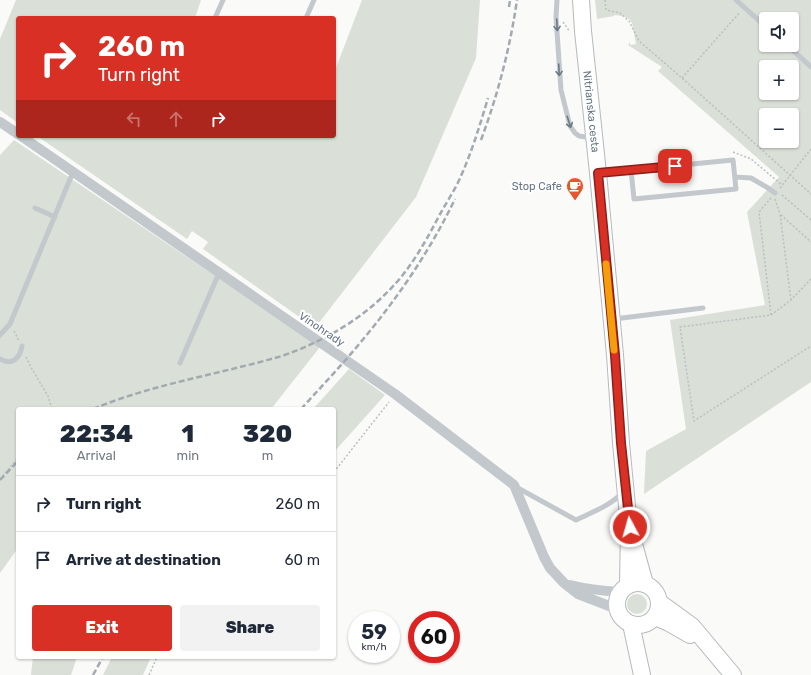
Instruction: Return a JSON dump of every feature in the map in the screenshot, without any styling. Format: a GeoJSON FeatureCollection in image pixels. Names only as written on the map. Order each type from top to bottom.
{"type":"FeatureCollection","features":[{"type":"Feature","properties":{"kind":"main road","name":"Nitrianska cesta"},"geometry":{"type":"LineString","coordinates":[[576,0],[577,32],[598,173],[630,527],[645,584]]}},
{"type":"Feature","properties":{"kind":"main road","name":"Nitrianska cesta"},"geometry":{"type":"LineString","coordinates":[[577,32],[581,0]]}},
{"type":"Feature","properties":{"kind":"main road","name":"Nitrianska cesta"},"geometry":{"type":"LineString","coordinates":[[624,588],[630,527]]}},
{"type":"Feature","properties":{"kind":"main road"},"geometry":{"type":"LineString","coordinates":[[642,675],[648,616],[656,592],[651,587],[638,582],[624,588],[617,599],[617,609],[622,618],[648,616],[669,623],[713,650],[733,675]]}},
{"type":"Feature","properties":{"kind":"main road"},"geometry":{"type":"LineString","coordinates":[[646,675],[648,616]]}},
{"type":"Feature","properties":{"kind":"street"},"geometry":{"type":"LineString","coordinates":[[0,122],[16,133]]}},
{"type":"Feature","properties":{"kind":"street","name":"Vinohrady"},"geometry":{"type":"LineString","coordinates":[[24,138],[395,394],[514,485],[550,568],[564,583],[578,594],[617,609]]}},
{"type":"Feature","properties":{"kind":"street"},"geometry":{"type":"LineString","coordinates":[[564,583],[580,588],[601,591],[624,588]]}},
{"type":"Feature","properties":{"kind":"lane"},"geometry":{"type":"LineString","coordinates":[[216,16],[223,0]]}},
{"type":"Feature","properties":{"kind":"lane"},"geometry":{"type":"LineString","coordinates":[[307,16],[314,0]]}},
{"type":"Feature","properties":{"kind":"lane"},"geometry":{"type":"LineString","coordinates":[[557,0],[561,90],[570,126],[574,133],[579,136],[594,138]]}},
{"type":"Feature","properties":{"kind":"lane"},"geometry":{"type":"LineString","coordinates":[[736,0],[759,21]]}},
{"type":"Feature","properties":{"kind":"lane"},"geometry":{"type":"LineString","coordinates":[[795,52],[811,66]]}},
{"type":"Feature","properties":{"kind":"lane"},"geometry":{"type":"LineString","coordinates":[[598,173],[733,160],[736,189],[634,198],[631,170]]}},
{"type":"Feature","properties":{"kind":"lane"},"geometry":{"type":"LineString","coordinates":[[0,335],[10,324],[73,172]]}},
{"type":"Feature","properties":{"kind":"lane"},"geometry":{"type":"LineString","coordinates":[[735,177],[751,178],[775,193]]}},
{"type":"Feature","properties":{"kind":"lane"},"geometry":{"type":"LineString","coordinates":[[35,208],[55,217]]}},
{"type":"Feature","properties":{"kind":"lane"},"geometry":{"type":"LineString","coordinates":[[180,364],[219,273]]}},
{"type":"Feature","properties":{"kind":"lane"},"geometry":{"type":"LineString","coordinates":[[611,319],[703,308]]}},
{"type":"Feature","properties":{"kind":"lane"},"geometry":{"type":"LineString","coordinates":[[0,359],[5,362],[14,360],[21,352],[22,346]]}},
{"type":"Feature","properties":{"kind":"lane"},"geometry":{"type":"LineString","coordinates":[[514,485],[576,520],[603,507],[617,498],[626,489]]}},
{"type":"Feature","properties":{"kind":"path"},"geometry":{"type":"LineString","coordinates":[[605,0],[606,10],[620,13],[629,21],[639,41],[811,194]]}},
{"type":"Feature","properties":{"kind":"path"},"geometry":{"type":"LineString","coordinates":[[682,78],[744,8]]}},
{"type":"Feature","properties":{"kind":"path"},"geometry":{"type":"LineString","coordinates":[[557,12],[577,32]]}},
{"type":"Feature","properties":{"kind":"path"},"geometry":{"type":"LineString","coordinates":[[811,149],[777,190],[811,220]]}},
{"type":"Feature","properties":{"kind":"path"},"geometry":{"type":"LineString","coordinates":[[733,152],[751,159],[782,185]]}},
{"type":"Feature","properties":{"kind":"path"},"geometry":{"type":"LineString","coordinates":[[771,315],[759,212],[773,195],[780,214],[791,300]]}},
{"type":"Feature","properties":{"kind":"path"},"geometry":{"type":"LineString","coordinates":[[780,214],[811,242]]}},
{"type":"Feature","properties":{"kind":"path"},"geometry":{"type":"LineString","coordinates":[[811,279],[791,300],[771,315],[680,327],[694,421],[811,346]]}},
{"type":"Feature","properties":{"kind":"path"},"geometry":{"type":"LineString","coordinates":[[10,324],[32,369],[48,396],[51,407]]}},
{"type":"Feature","properties":{"kind":"path"},"geometry":{"type":"LineString","coordinates":[[336,469],[395,394]]}},
{"type":"Feature","properties":{"kind":"path"},"geometry":{"type":"LineString","coordinates":[[0,479],[16,460]]}},
{"type":"Feature","properties":{"kind":"path"},"geometry":{"type":"LineString","coordinates":[[149,675],[156,659]]}},
{"type":"Feature","properties":{"kind":"shaded area"},"geometry":{"type":"Polygon","coordinates":[[[16,0],[201,0],[196,16],[16,16],[16,122],[0,110],[0,39],[16,0]]]}},
{"type":"Feature","properties":{"kind":"shaded area"},"geometry":{"type":"Polygon","coordinates":[[[362,0],[480,0],[476,58],[416,197],[315,328],[203,249],[208,242],[192,231],[187,239],[40,138],[336,138],[336,68],[362,0]]]}},
{"type":"Feature","properties":{"kind":"shaded area"},"geometry":{"type":"Polygon","coordinates":[[[595,0],[811,0],[811,382],[644,494],[646,451],[686,429],[670,320],[765,305],[747,212],[779,177],[658,71],[662,67],[628,45],[630,42],[630,45],[636,44],[632,23],[625,17],[614,16],[597,19],[595,0]]]}},
{"type":"Feature","properties":{"kind":"shaded area"},"geometry":{"type":"Polygon","coordinates":[[[14,140],[320,347],[273,407],[16,407],[16,551],[0,573],[0,155],[14,140]]]}},
{"type":"Feature","properties":{"kind":"shaded area"},"geometry":{"type":"Polygon","coordinates":[[[349,369],[385,395],[336,450],[336,407],[315,407],[349,369]]]}},
{"type":"Feature","properties":{"kind":"shaded area"},"geometry":{"type":"Polygon","coordinates":[[[633,594],[641,594],[647,600],[647,608],[641,614],[633,614],[627,608],[627,600],[633,594]]]}},
{"type":"Feature","properties":{"kind":"shaded area"},"geometry":{"type":"Polygon","coordinates":[[[33,659],[76,659],[71,675],[31,675],[33,659]]]}},
{"type":"Feature","properties":{"kind":"shaded area"},"geometry":{"type":"Polygon","coordinates":[[[111,659],[150,659],[143,675],[103,675],[111,659]]]}},
{"type":"Feature","properties":{"kind":"railway"},"geometry":{"type":"LineString","coordinates":[[509,7],[510,0]]}},
{"type":"Feature","properties":{"kind":"railway"},"geometry":{"type":"LineString","coordinates":[[481,140],[503,71],[517,0]]}},
{"type":"Feature","properties":{"kind":"railway"},"geometry":{"type":"LineString","coordinates":[[98,407],[163,386],[282,356],[299,350],[332,334],[363,314],[390,290],[413,262],[461,176],[479,128],[488,98]]}},
{"type":"Feature","properties":{"kind":"railway"},"geometry":{"type":"LineString","coordinates":[[303,407],[353,352],[400,292],[424,256],[455,199]]}},
{"type":"Feature","properties":{"kind":"railway"},"geometry":{"type":"LineString","coordinates":[[0,480],[16,463]]}},
{"type":"Feature","properties":{"kind":"railway"},"geometry":{"type":"LineString","coordinates":[[93,675],[102,659]]}},
{"type":"Feature","properties":{"kind":"slow traffic"},"geometry":{"type":"LineString","coordinates":[[606,264],[614,350]]}},
{"type":"Feature","properties":{"kind":"place","name":"Stop Cafe"},"geometry":{"type":"Point","coordinates":[575,201]}},
{"type":"Feature","properties":{"kind":"route"},"geometry":{"type":"LineString","coordinates":[[630,527],[621,443],[615,355],[598,173],[675,166]]}}]}
